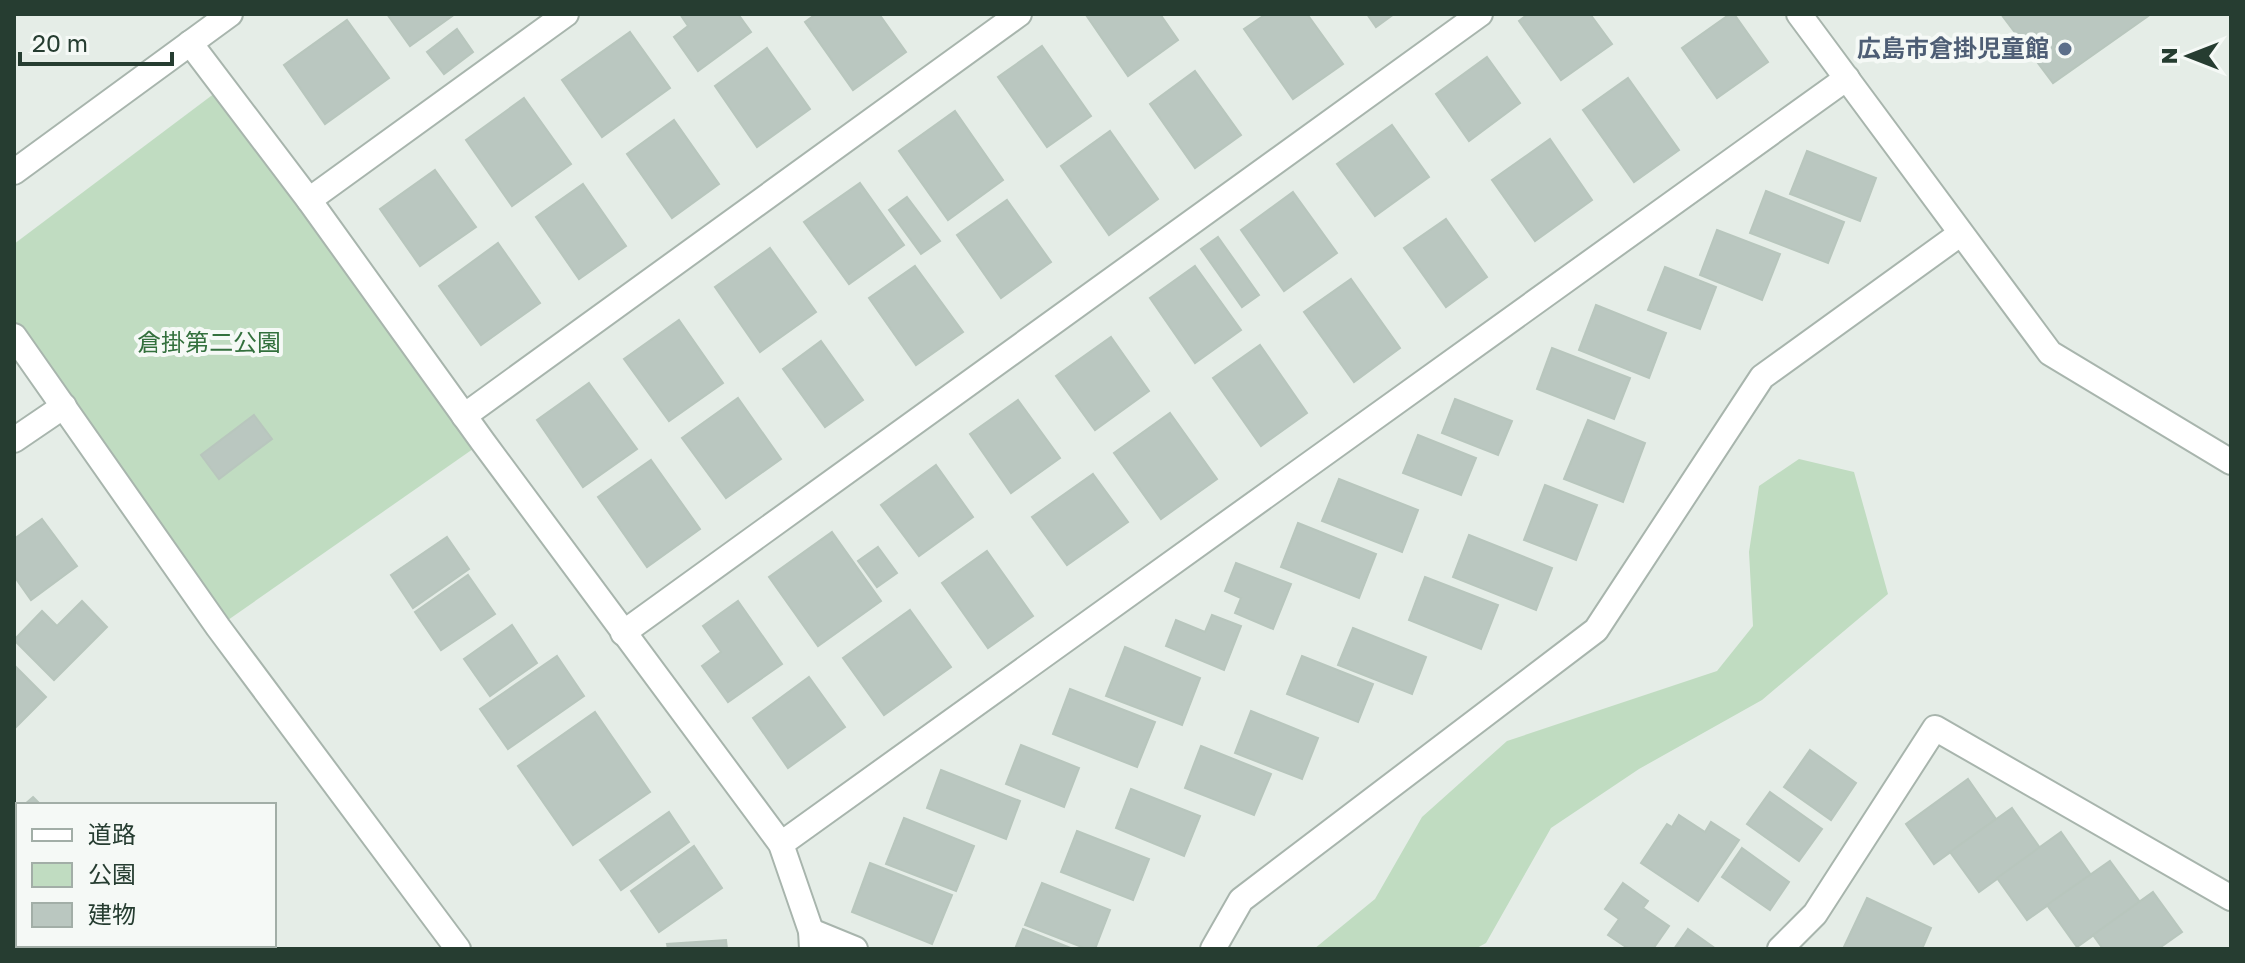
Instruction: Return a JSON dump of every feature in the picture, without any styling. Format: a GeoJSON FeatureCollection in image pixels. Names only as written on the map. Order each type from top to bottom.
{"type":"FeatureCollection","features":[{"type":"Feature","properties":{"kind":"street"},"geometry":{"type":"LineString","coordinates":[[14,172],[230,14]]}},
{"type":"Feature","properties":{"kind":"street"},"geometry":{"type":"LineString","coordinates":[[309,200],[566,14]]}},
{"type":"Feature","properties":{"kind":"street"},"geometry":{"type":"LineString","coordinates":[[464,416],[1019,14]]}},
{"type":"Feature","properties":{"kind":"street"},"geometry":{"type":"LineString","coordinates":[[623,633],[1480,14]]}},
{"type":"Feature","properties":{"kind":"street"},"geometry":{"type":"LineString","coordinates":[[1799,14],[2050,353],[2231,462]]}},
{"type":"Feature","properties":{"kind":"street"},"geometry":{"type":"LineString","coordinates":[[190,43],[309,200],[623,633],[781,844],[812,940],[855,949]]}},
{"type":"Feature","properties":{"kind":"street"},"geometry":{"type":"LineString","coordinates":[[781,844],[1847,78]]}},
{"type":"Feature","properties":{"kind":"street"},"geometry":{"type":"LineString","coordinates":[[1213,949],[1241,900],[1596,630],[1762,377],[1960,234]]}},
{"type":"Feature","properties":{"kind":"street"},"geometry":{"type":"LineString","coordinates":[[14,336],[218,627],[458,949]]}},
{"type":"Feature","properties":{"kind":"street"},"geometry":{"type":"LineString","coordinates":[[14,440],[64,406]]}},
{"type":"Feature","properties":{"kind":"street"},"geometry":{"type":"LineString","coordinates":[[1780,949],[1815,914],[1935,728],[2231,898]]}},
{"type":"Feature","properties":{"kind":"green space","name":"倉掛第二公園"},"geometry":{"type":"Polygon","coordinates":[[[223,87],[483,442],[218,627],[14,349],[14,244],[223,87]]]}},
{"type":"Feature","properties":{"kind":"green space"},"geometry":{"type":"Polygon","coordinates":[[[1799,459],[1854,472],[1888,594],[1762,700],[1639,769],[1551,828],[1486,943],[1475,949],[1314,949],[1375,899],[1422,817],[1507,741],[1717,671],[1753,626],[1749,552],[1759,486],[1799,459]]]}},
{"type":"Feature","properties":{"kind":"building"},"geometry":{"type":"Polygon","coordinates":[[[387,14],[455,14],[410,46],[387,14]]]}},
{"type":"Feature","properties":{"kind":"building"},"geometry":{"type":"Polygon","coordinates":[[[680,14],[738,14],[751,32],[698,71],[674,37],[688,26],[680,14]]]}},
{"type":"Feature","properties":{"kind":"building"},"geometry":{"type":"Polygon","coordinates":[[[816,14],[879,14],[906,52],[853,90],[805,22],[816,14]]]}},
{"type":"Feature","properties":{"kind":"building"},"geometry":{"type":"Polygon","coordinates":[[[1088,14],[1160,14],[1178,40],[1128,76],[1088,14]]]}},
{"type":"Feature","properties":{"kind":"building"},"geometry":{"type":"Polygon","coordinates":[[[1266,14],[1307,14],[1343,64],[1293,99],[1244,29],[1266,14]]]}},
{"type":"Feature","properties":{"kind":"building"},"geometry":{"type":"Polygon","coordinates":[[[1367,14],[1394,14],[1376,27],[1367,14]]]}},
{"type":"Feature","properties":{"kind":"building"},"geometry":{"type":"Polygon","coordinates":[[[1528,14],[1590,14],[1612,44],[1561,80],[1519,21],[1528,14]]]}},
{"type":"Feature","properties":{"kind":"building"},"geometry":{"type":"Polygon","coordinates":[[[1734,14],[1768,62],[1717,98],[1682,48],[1734,14]]]}},
{"type":"Feature","properties":{"kind":"building","name":"広島市倉掛児童館"},"geometry":{"type":"Polygon","coordinates":[[[2001,14],[2151,14],[2053,83],[2001,14]]]}},
{"type":"Feature","properties":{"kind":"building"},"geometry":{"type":"Polygon","coordinates":[[[347,20],[389,78],[325,124],[284,65],[347,20]]]}},
{"type":"Feature","properties":{"kind":"building"},"geometry":{"type":"Polygon","coordinates":[[[457,29],[473,52],[444,74],[427,52],[457,29]]]}},
{"type":"Feature","properties":{"kind":"building"},"geometry":{"type":"Polygon","coordinates":[[[630,32],[670,88],[602,137],[562,80],[630,32]]]}},
{"type":"Feature","properties":{"kind":"building"},"geometry":{"type":"Polygon","coordinates":[[[1042,46],[1091,116],[1047,147],[998,77],[1042,46]]]}},
{"type":"Feature","properties":{"kind":"building"},"geometry":{"type":"Polygon","coordinates":[[[767,48],[810,109],[757,147],[715,86],[767,48]]]}},
{"type":"Feature","properties":{"kind":"building"},"geometry":{"type":"Polygon","coordinates":[[[1487,57],[1520,103],[1469,141],[1436,94],[1487,57]]]}},
{"type":"Feature","properties":{"kind":"building"},"geometry":{"type":"Polygon","coordinates":[[[1195,71],[1241,135],[1195,168],[1150,104],[1195,71]]]}},
{"type":"Feature","properties":{"kind":"building"},"geometry":{"type":"Polygon","coordinates":[[[1628,78],[1679,150],[1634,182],[1583,110],[1628,78]]]}},
{"type":"Feature","properties":{"kind":"building"},"geometry":{"type":"Polygon","coordinates":[[[524,98],[571,164],[512,206],[466,140],[524,98]]]}},
{"type":"Feature","properties":{"kind":"building"},"geometry":{"type":"Polygon","coordinates":[[[955,111],[1003,180],[948,220],[899,151],[955,111]]]}},
{"type":"Feature","properties":{"kind":"building"},"geometry":{"type":"Polygon","coordinates":[[[674,120],[719,184],[672,218],[627,154],[674,120]]]}},
{"type":"Feature","properties":{"kind":"building"},"geometry":{"type":"Polygon","coordinates":[[[1392,125],[1429,177],[1375,216],[1337,164],[1392,125]]]}},
{"type":"Feature","properties":{"kind":"building"},"geometry":{"type":"Polygon","coordinates":[[[1110,131],[1158,199],[1109,235],[1061,166],[1110,131]]]}},
{"type":"Feature","properties":{"kind":"building"},"geometry":{"type":"Polygon","coordinates":[[[1550,139],[1592,200],[1535,241],[1492,180],[1550,139]]]}},
{"type":"Feature","properties":{"kind":"building"},"geometry":{"type":"Polygon","coordinates":[[[1807,151],[1876,178],[1860,221],[1790,194],[1807,151]]]}},
{"type":"Feature","properties":{"kind":"building"},"geometry":{"type":"Polygon","coordinates":[[[435,170],[476,227],[420,266],[380,209],[435,170]]]}},
{"type":"Feature","properties":{"kind":"building"},"geometry":{"type":"Polygon","coordinates":[[[860,183],[904,245],[849,284],[804,222],[860,183]]]}},
{"type":"Feature","properties":{"kind":"building"},"geometry":{"type":"Polygon","coordinates":[[[583,184],[626,246],[579,279],[536,217],[583,184]]]}},
{"type":"Feature","properties":{"kind":"building"},"geometry":{"type":"Polygon","coordinates":[[[1766,191],[1844,222],[1828,263],[1750,233],[1766,191]]]}},
{"type":"Feature","properties":{"kind":"building"},"geometry":{"type":"Polygon","coordinates":[[[1293,192],[1337,253],[1284,291],[1241,230],[1293,192]]]}},
{"type":"Feature","properties":{"kind":"building"},"geometry":{"type":"Polygon","coordinates":[[[907,197],[940,241],[921,254],[889,210],[907,197]]]}},
{"type":"Feature","properties":{"kind":"building"},"geometry":{"type":"Polygon","coordinates":[[[1007,200],[1051,262],[1001,298],[957,235],[1007,200]]]}},
{"type":"Feature","properties":{"kind":"building"},"geometry":{"type":"Polygon","coordinates":[[[1446,219],[1487,277],[1446,307],[1404,248],[1446,219]]]}},
{"type":"Feature","properties":{"kind":"building"},"geometry":{"type":"Polygon","coordinates":[[[1717,230],[1780,254],[1762,300],[1700,275],[1717,230]]]}},
{"type":"Feature","properties":{"kind":"building"},"geometry":{"type":"Polygon","coordinates":[[[1218,237],[1259,295],[1242,307],[1201,249],[1218,237]]]}},
{"type":"Feature","properties":{"kind":"building"},"geometry":{"type":"Polygon","coordinates":[[[498,243],[540,303],[481,345],[439,286],[498,243]]]}},
{"type":"Feature","properties":{"kind":"building"},"geometry":{"type":"Polygon","coordinates":[[[770,248],[816,312],[760,352],[715,287],[770,248]]]}},
{"type":"Feature","properties":{"kind":"building"},"geometry":{"type":"Polygon","coordinates":[[[915,266],[963,332],[916,365],[869,298],[915,266]]]}},
{"type":"Feature","properties":{"kind":"building"},"geometry":{"type":"Polygon","coordinates":[[[1195,266],[1241,330],[1195,363],[1150,298],[1195,266]]]}},
{"type":"Feature","properties":{"kind":"building"},"geometry":{"type":"Polygon","coordinates":[[[1665,267],[1716,287],[1700,329],[1648,310],[1665,267]]]}},
{"type":"Feature","properties":{"kind":"building"},"geometry":{"type":"Polygon","coordinates":[[[1351,279],[1400,348],[1354,382],[1304,312],[1351,279]]]}},
{"type":"Feature","properties":{"kind":"building"},"geometry":{"type":"Polygon","coordinates":[[[1596,305],[1666,333],[1649,378],[1579,350],[1596,305]]]}},
{"type":"Feature","properties":{"kind":"building"},"geometry":{"type":"Polygon","coordinates":[[[679,320],[723,383],[669,421],[624,359],[679,320]]]}},
{"type":"Feature","properties":{"kind":"building"},"geometry":{"type":"Polygon","coordinates":[[[1111,337],[1149,391],[1095,430],[1056,376],[1111,337]]]}},
{"type":"Feature","properties":{"kind":"building"},"geometry":{"type":"Polygon","coordinates":[[[821,341],[863,400],[825,427],[783,369],[821,341]]]}},
{"type":"Feature","properties":{"kind":"building"},"geometry":{"type":"Polygon","coordinates":[[[1260,345],[1307,413],[1261,446],[1213,378],[1260,345]]]}},
{"type":"Feature","properties":{"kind":"building"},"geometry":{"type":"Polygon","coordinates":[[[1552,348],[1630,378],[1614,419],[1537,389],[1552,348]]]}},
{"type":"Feature","properties":{"kind":"building"},"geometry":{"type":"Polygon","coordinates":[[[589,383],[637,449],[583,487],[537,420],[589,383]]]}},
{"type":"Feature","properties":{"kind":"building"},"geometry":{"type":"Polygon","coordinates":[[[738,398],[781,459],[726,498],[682,438],[738,398]]]}},
{"type":"Feature","properties":{"kind":"building"},"geometry":{"type":"Polygon","coordinates":[[[1455,399],[1512,421],[1498,455],[1442,433],[1455,399]]]}},
{"type":"Feature","properties":{"kind":"building"},"geometry":{"type":"Polygon","coordinates":[[[1018,400],[1060,458],[1011,493],[970,434],[1018,400]]]}},
{"type":"Feature","properties":{"kind":"building"},"geometry":{"type":"Polygon","coordinates":[[[1170,413],[1217,479],[1161,519],[1114,453],[1170,413]]]}},
{"type":"Feature","properties":{"kind":"building"},"geometry":{"type":"Polygon","coordinates":[[[254,415],[272,439],[219,479],[201,455],[254,415]]]}},
{"type":"Feature","properties":{"kind":"building"},"geometry":{"type":"Polygon","coordinates":[[[1588,420],[1645,443],[1623,502],[1564,479],[1588,420]]]}},
{"type":"Feature","properties":{"kind":"building"},"geometry":{"type":"Polygon","coordinates":[[[1418,435],[1476,458],[1461,495],[1403,473],[1418,435]]]}},
{"type":"Feature","properties":{"kind":"building"},"geometry":{"type":"Polygon","coordinates":[[[651,460],[700,529],[647,567],[598,497],[651,460]]]}},
{"type":"Feature","properties":{"kind":"building"},"geometry":{"type":"Polygon","coordinates":[[[936,465],[973,517],[919,556],[881,505],[936,465]]]}},
{"type":"Feature","properties":{"kind":"building"},"geometry":{"type":"Polygon","coordinates":[[[1093,474],[1128,522],[1067,565],[1032,517],[1093,474]]]}},
{"type":"Feature","properties":{"kind":"building"},"geometry":{"type":"Polygon","coordinates":[[[1339,479],[1418,510],[1402,552],[1322,521],[1339,479]]]}},
{"type":"Feature","properties":{"kind":"building"},"geometry":{"type":"Polygon","coordinates":[[[1545,485],[1597,505],[1576,560],[1524,540],[1545,485]]]}},
{"type":"Feature","properties":{"kind":"building"},"geometry":{"type":"Polygon","coordinates":[[[42,519],[77,566],[31,600],[14,576],[14,539],[42,519]]]}},
{"type":"Feature","properties":{"kind":"building"},"geometry":{"type":"Polygon","coordinates":[[[1298,523],[1376,554],[1359,598],[1281,567],[1298,523]]]}},
{"type":"Feature","properties":{"kind":"building"},"geometry":{"type":"Polygon","coordinates":[[[832,532],[881,601],[818,646],[769,577],[832,532]]]}},
{"type":"Feature","properties":{"kind":"building"},"geometry":{"type":"Polygon","coordinates":[[[1469,535],[1552,568],[1536,610],[1453,577],[1469,535]]]}},
{"type":"Feature","properties":{"kind":"building"},"geometry":{"type":"Polygon","coordinates":[[[447,537],[469,569],[413,608],[391,575],[447,537]]]}},
{"type":"Feature","properties":{"kind":"building"},"geometry":{"type":"Polygon","coordinates":[[[878,547],[897,573],[877,587],[858,561],[878,547]]]}},
{"type":"Feature","properties":{"kind":"building"},"geometry":{"type":"Polygon","coordinates":[[[987,551],[1033,616],[988,648],[942,583],[987,551]]]}},
{"type":"Feature","properties":{"kind":"building"},"geometry":{"type":"Polygon","coordinates":[[[1236,563],[1291,584],[1273,629],[1235,613],[1241,598],[1225,591],[1236,563]]]}},
{"type":"Feature","properties":{"kind":"building"},"geometry":{"type":"Polygon","coordinates":[[[468,575],[495,614],[441,650],[415,612],[468,575]]]}},
{"type":"Feature","properties":{"kind":"building"},"geometry":{"type":"Polygon","coordinates":[[[1425,577],[1498,605],[1481,649],[1409,620],[1425,577]]]}},
{"type":"Feature","properties":{"kind":"building"},"geometry":{"type":"Polygon","coordinates":[[[82,601],[107,627],[54,680],[14,640],[42,611],[57,626],[82,601]]]}},
{"type":"Feature","properties":{"kind":"building"},"geometry":{"type":"Polygon","coordinates":[[[738,601],[782,664],[728,702],[702,666],[721,652],[703,626],[738,601]]]}},
{"type":"Feature","properties":{"kind":"building"},"geometry":{"type":"Polygon","coordinates":[[[910,610],[951,667],[884,715],[843,658],[910,610]]]}},
{"type":"Feature","properties":{"kind":"building"},"geometry":{"type":"Polygon","coordinates":[[[1212,615],[1241,626],[1224,670],[1166,646],[1176,620],[1205,632],[1212,615]]]}},
{"type":"Feature","properties":{"kind":"building"},"geometry":{"type":"Polygon","coordinates":[[[512,625],[537,663],[490,696],[464,659],[512,625]]]}},
{"type":"Feature","properties":{"kind":"building"},"geometry":{"type":"Polygon","coordinates":[[[1353,628],[1426,657],[1412,694],[1338,665],[1353,628]]]}},
{"type":"Feature","properties":{"kind":"building"},"geometry":{"type":"Polygon","coordinates":[[[1125,647],[1200,678],[1182,725],[1106,696],[1125,647]]]}},
{"type":"Feature","properties":{"kind":"building"},"geometry":{"type":"Polygon","coordinates":[[[557,656],[584,696],[508,749],[480,709],[557,656]]]}},
{"type":"Feature","properties":{"kind":"building"},"geometry":{"type":"Polygon","coordinates":[[[1302,656],[1373,684],[1358,722],[1287,694],[1302,656]]]}},
{"type":"Feature","properties":{"kind":"building"},"geometry":{"type":"Polygon","coordinates":[[[14,665],[46,697],[14,729],[14,665]]]}},
{"type":"Feature","properties":{"kind":"building"},"geometry":{"type":"Polygon","coordinates":[[[809,677],[845,727],[788,768],[753,718],[809,677]]]}},
{"type":"Feature","properties":{"kind":"building"},"geometry":{"type":"Polygon","coordinates":[[[1070,689],[1155,722],[1137,767],[1053,734],[1070,689]]]}},
{"type":"Feature","properties":{"kind":"building"},"geometry":{"type":"Polygon","coordinates":[[[1251,711],[1318,738],[1302,779],[1235,753],[1251,711]]]}},
{"type":"Feature","properties":{"kind":"building"},"geometry":{"type":"Polygon","coordinates":[[[595,712],[650,792],[573,845],[518,766],[595,712]]]}},
{"type":"Feature","properties":{"kind":"building"},"geometry":{"type":"Polygon","coordinates":[[[1021,745],[1079,768],[1064,807],[1006,784],[1021,745]]]}},
{"type":"Feature","properties":{"kind":"building"},"geometry":{"type":"Polygon","coordinates":[[[1201,746],[1271,774],[1254,815],[1185,788],[1201,746]]]}},
{"type":"Feature","properties":{"kind":"building"},"geometry":{"type":"Polygon","coordinates":[[[1810,750],[1856,783],[1831,820],[1784,787],[1810,750]]]}},
{"type":"Feature","properties":{"kind":"building"},"geometry":{"type":"Polygon","coordinates":[[[941,770],[1020,801],[1006,839],[927,808],[941,770]]]}},
{"type":"Feature","properties":{"kind":"building"},"geometry":{"type":"Polygon","coordinates":[[[1968,779],[1996,819],[1934,864],[1906,824],[1968,779]]]}},
{"type":"Feature","properties":{"kind":"building"},"geometry":{"type":"Polygon","coordinates":[[[1131,789],[1200,816],[1184,856],[1116,828],[1131,789]]]}},
{"type":"Feature","properties":{"kind":"building"},"geometry":{"type":"Polygon","coordinates":[[[1770,792],[1822,829],[1799,861],[1747,824],[1770,792]]]}},
{"type":"Feature","properties":{"kind":"building"},"geometry":{"type":"Polygon","coordinates":[[[2012,808],[2040,848],[1979,892],[1950,852],[2012,808]]]}},
{"type":"Feature","properties":{"kind":"building"},"geometry":{"type":"Polygon","coordinates":[[[669,812],[689,842],[621,890],[600,860],[669,812]]]}},
{"type":"Feature","properties":{"kind":"building"},"geometry":{"type":"Polygon","coordinates":[[[16,813],[16,869],[14,867],[16,813]]]}},
{"type":"Feature","properties":{"kind":"building"},"geometry":{"type":"Polygon","coordinates":[[[1679,815],[1705,832],[1711,822],[1739,840],[1698,901],[1641,863],[1667,824],[1672,827],[1679,815]]]}},
{"type":"Feature","properties":{"kind":"building"},"geometry":{"type":"Polygon","coordinates":[[[904,818],[974,846],[956,891],[886,864],[904,818]]]}},
{"type":"Feature","properties":{"kind":"building"},"geometry":{"type":"Polygon","coordinates":[[[1077,831],[1149,859],[1133,900],[1061,872],[1077,831]]]}},
{"type":"Feature","properties":{"kind":"building"},"geometry":{"type":"Polygon","coordinates":[[[2061,832],[2091,875],[2027,920],[1997,878],[2061,832]]]}},
{"type":"Feature","properties":{"kind":"building"},"geometry":{"type":"Polygon","coordinates":[[[694,846],[722,888],[659,932],[631,891],[694,846]]]}},
{"type":"Feature","properties":{"kind":"building"},"geometry":{"type":"Polygon","coordinates":[[[1742,848],[1789,882],[1770,910],[1722,877],[1742,848]]]}},
{"type":"Feature","properties":{"kind":"building"},"geometry":{"type":"Polygon","coordinates":[[[2110,861],[2140,902],[2077,947],[2047,905],[2110,861]]]}},
{"type":"Feature","properties":{"kind":"building"},"geometry":{"type":"Polygon","coordinates":[[[870,863],[952,895],[932,944],[852,912],[870,863]]]}},
{"type":"Feature","properties":{"kind":"building"},"geometry":{"type":"Polygon","coordinates":[[[1042,883],[1110,910],[1095,949],[1087,949],[1025,925],[1042,883]]]}},
{"type":"Feature","properties":{"kind":"building"},"geometry":{"type":"Polygon","coordinates":[[[1623,883],[1648,901],[1643,908],[1669,926],[1653,949],[1629,949],[1608,935],[1619,919],[1605,909],[1623,883]]]}},
{"type":"Feature","properties":{"kind":"building"},"geometry":{"type":"Polygon","coordinates":[[[2153,892],[2182,932],[2158,949],[2103,949],[2093,935],[2153,892]]]}},
{"type":"Feature","properties":{"kind":"building"},"geometry":{"type":"Polygon","coordinates":[[[14,894],[16,947],[89,947],[89,949],[14,949],[14,894]]]}},
{"type":"Feature","properties":{"kind":"building"},"geometry":{"type":"Polygon","coordinates":[[[1867,898],[1931,928],[1922,949],[1843,949],[1867,898]]]}},
{"type":"Feature","properties":{"kind":"building"},"geometry":{"type":"Polygon","coordinates":[[[1023,929],[1073,949],[1015,949],[1023,929]]]}},
{"type":"Feature","properties":{"kind":"building"},"geometry":{"type":"Polygon","coordinates":[[[1688,929],[1716,949],[1674,949],[1688,929]]]}},
{"type":"Feature","properties":{"kind":"building"},"geometry":{"type":"Polygon","coordinates":[[[726,940],[727,949],[668,949],[667,944],[726,940]]]}},
{"type":"Feature","properties":{"kind":"building"},"geometry":{"type":"Polygon","coordinates":[[[126,947],[184,947],[184,949],[126,947]]]}},
{"type":"Feature","properties":{"kind":"place","name":"広島市倉掛児童館"},"geometry":{"type":"Point","coordinates":[2065,49]}}]}
